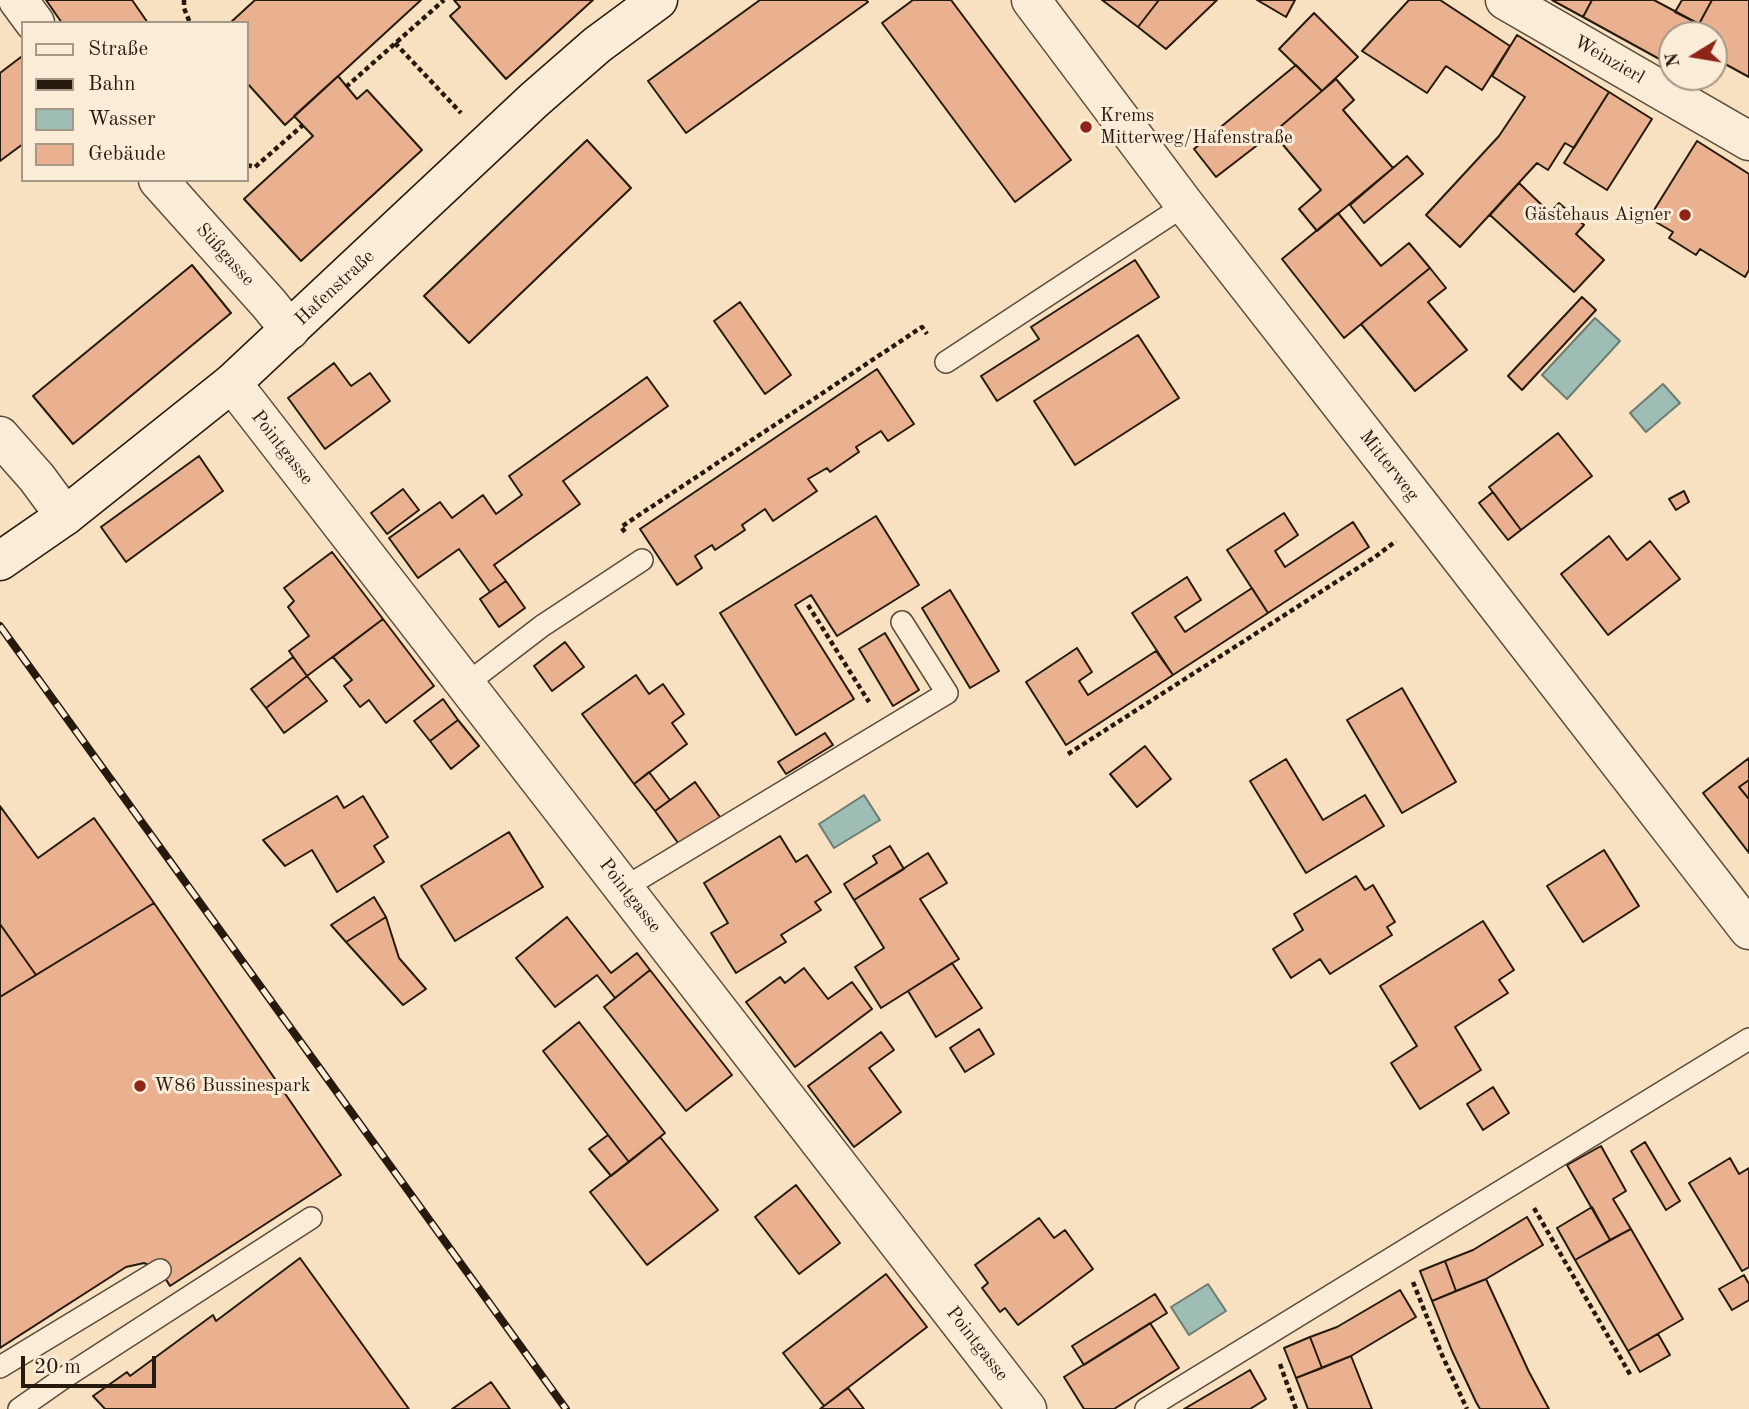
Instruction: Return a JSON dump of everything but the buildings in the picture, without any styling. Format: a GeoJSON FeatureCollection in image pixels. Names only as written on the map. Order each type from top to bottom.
{"type":"FeatureCollection","features":[{"type":"Feature","properties":{"kind":"street"},"geometry":{"type":"LineString","coordinates":[[18,0],[34,21]]}},
{"type":"Feature","properties":{"kind":"street","name":"Hafenstraße"},"geometry":{"type":"LineString","coordinates":[[0,561],[65,516],[232,383],[534,100],[597,45],[658,0]]}},
{"type":"Feature","properties":{"kind":"street","name":"Mitterweg"},"geometry":{"type":"LineString","coordinates":[[1031,0],[1185,205],[1749,930]]}},
{"type":"Feature","properties":{"kind":"street","name":"Weinzierl"},"geometry":{"type":"LineString","coordinates":[[1505,0],[1749,141]]}},
{"type":"Feature","properties":{"kind":"street","name":"Süßgasse"},"geometry":{"type":"LineString","coordinates":[[160,182],[290,330]]}},
{"type":"Feature","properties":{"kind":"street","name":"Pointgasse"},"geometry":{"type":"LineString","coordinates":[[232,383],[1027,1409]]}},
{"type":"Feature","properties":{"kind":"street"},"geometry":{"type":"LineString","coordinates":[[0,436],[37,478],[65,516]]}},
{"type":"Feature","properties":{"kind":"lane"},"geometry":{"type":"LineString","coordinates":[[946,362],[1185,205]]}},
{"type":"Feature","properties":{"kind":"lane"},"geometry":{"type":"LineString","coordinates":[[465,685],[542,626],[642,560]]}},
{"type":"Feature","properties":{"kind":"lane"},"geometry":{"type":"LineString","coordinates":[[624,888],[947,693],[902,622]]}},
{"type":"Feature","properties":{"kind":"lane"},"geometry":{"type":"LineString","coordinates":[[1146,1409],[1749,1039]]}},
{"type":"Feature","properties":{"kind":"lane"},"geometry":{"type":"LineString","coordinates":[[19,1409],[311,1218]]}},
{"type":"Feature","properties":{"kind":"lane"},"geometry":{"type":"LineString","coordinates":[[0,1367],[160,1270]]}},
{"type":"Feature","properties":{"kind":"path"},"geometry":{"type":"LineString","coordinates":[[184,0],[189,21]]}},
{"type":"Feature","properties":{"kind":"path"},"geometry":{"type":"LineString","coordinates":[[346,87],[444,0]]}},
{"type":"Feature","properties":{"kind":"path"},"geometry":{"type":"LineString","coordinates":[[395,43],[461,114]]}},
{"type":"Feature","properties":{"kind":"path"},"geometry":{"type":"LineString","coordinates":[[248,165],[255,167],[303,125]]}},
{"type":"Feature","properties":{"kind":"path"},"geometry":{"type":"LineString","coordinates":[[642,560],[621,527],[922,327],[946,362]]}},
{"type":"Feature","properties":{"kind":"path"},"geometry":{"type":"LineString","coordinates":[[1069,754],[1404,535]]}},
{"type":"Feature","properties":{"kind":"path"},"geometry":{"type":"LineString","coordinates":[[808,605],[887,729]]}},
{"type":"Feature","properties":{"kind":"path"},"geometry":{"type":"LineString","coordinates":[[1518,1180],[1631,1376]]}},
{"type":"Feature","properties":{"kind":"path"},"geometry":{"type":"LineString","coordinates":[[1402,1252],[1442,1355],[1467,1409]]}},
{"type":"Feature","properties":{"kind":"path"},"geometry":{"type":"LineString","coordinates":[[1269,1334],[1296,1409]]}},
{"type":"Feature","properties":{"kind":"water"},"geometry":{"type":"Polygon","coordinates":[[[1595,318],[1620,341],[1567,399],[1542,375],[1595,318]]]}},
{"type":"Feature","properties":{"kind":"water"},"geometry":{"type":"Polygon","coordinates":[[[1663,384],[1680,403],[1646,432],[1630,413],[1663,384]]]}},
{"type":"Feature","properties":{"kind":"water"},"geometry":{"type":"Polygon","coordinates":[[[864,795],[880,820],[834,848],[819,824],[864,795]]]}},
{"type":"Feature","properties":{"kind":"water"},"geometry":{"type":"Polygon","coordinates":[[[1208,1284],[1226,1311],[1189,1335],[1171,1307],[1208,1284]]]}},
{"type":"Feature","properties":{"kind":"railway"},"geometry":{"type":"LineString","coordinates":[[0,626],[566,1409]]}},
{"type":"Feature","properties":{"kind":"place","name":"Krems Mitterweg/Hafenstraße"},"geometry":{"type":"Point","coordinates":[1086,127]}},
{"type":"Feature","properties":{"kind":"place","name":"Gästehaus Aigner"},"geometry":{"type":"Point","coordinates":[1685,215]}},
{"type":"Feature","properties":{"kind":"place","name":"W86 Bussinespark"},"geometry":{"type":"Point","coordinates":[140,1086]}}]}
